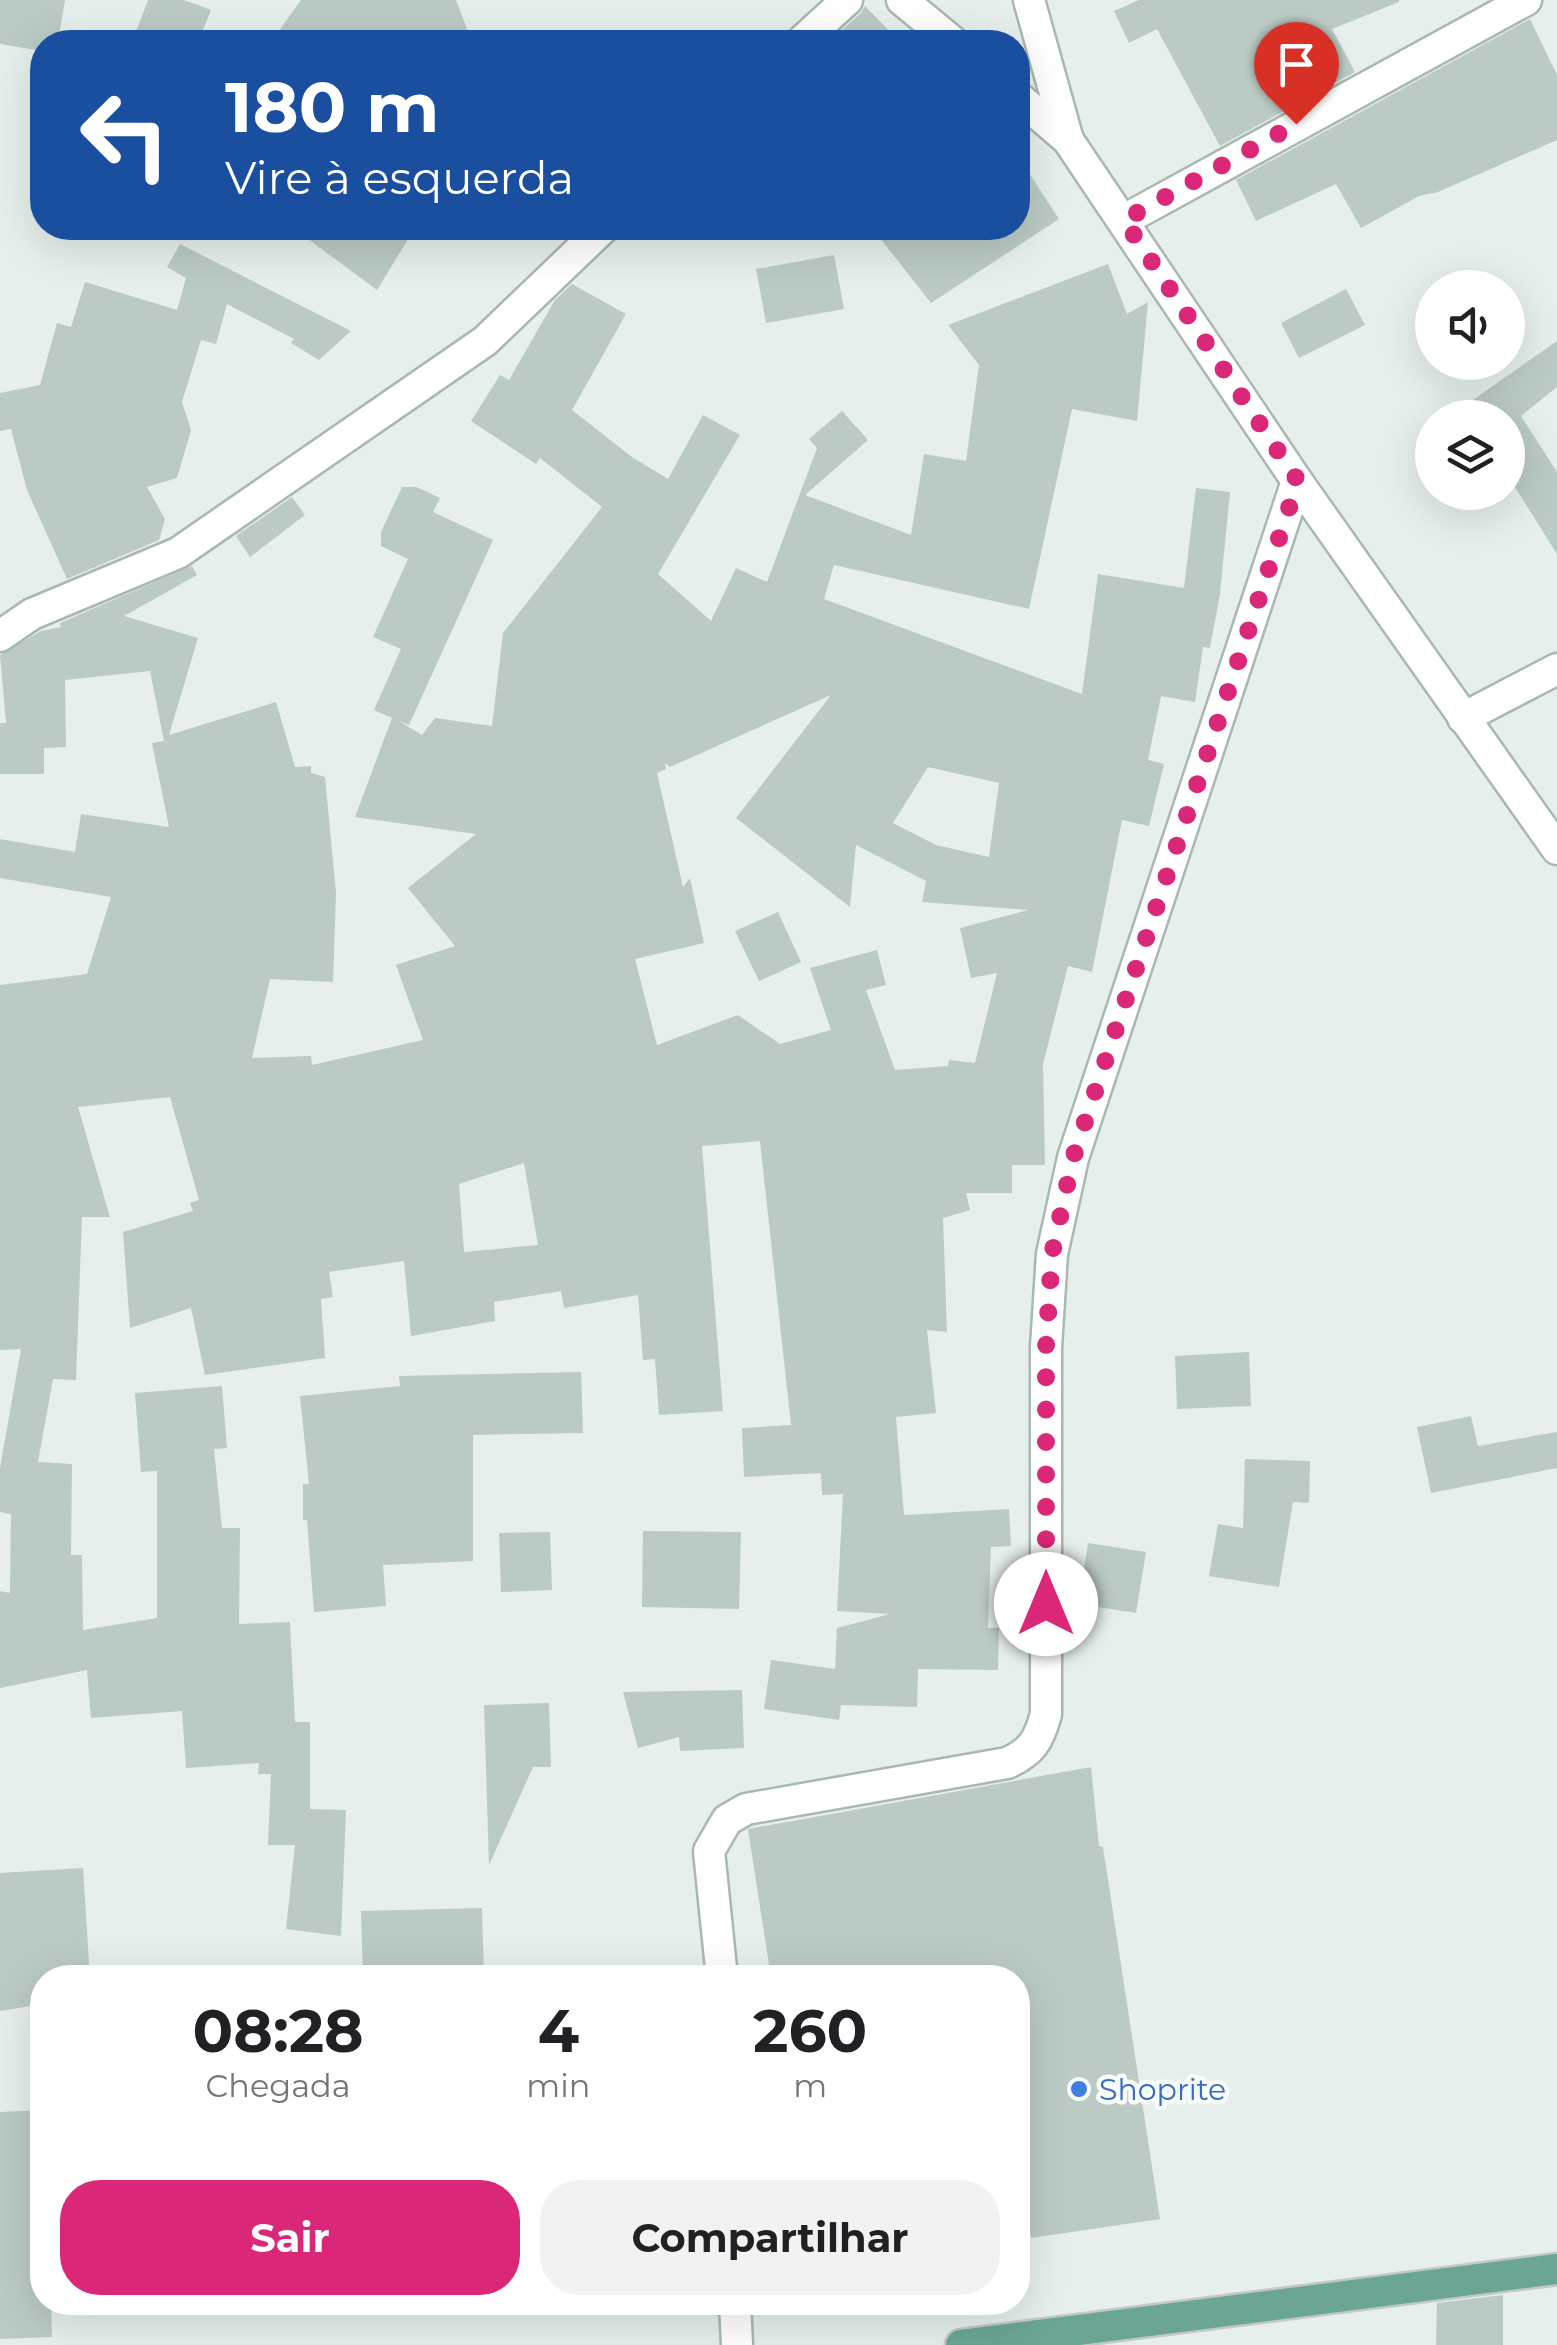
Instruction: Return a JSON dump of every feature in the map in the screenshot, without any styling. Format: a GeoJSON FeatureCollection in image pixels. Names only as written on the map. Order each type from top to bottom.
{"type":"FeatureCollection","features":[{"type":"Feature","properties":{"kind":"main road"},"geometry":{"type":"LineString","coordinates":[[961,2345],[1557,2269]]}},
{"type":"Feature","properties":{"kind":"street"},"geometry":{"type":"LineString","coordinates":[[814,30],[847,0]]}},
{"type":"Feature","properties":{"kind":"street"},"geometry":{"type":"LineString","coordinates":[[902,0],[938,30]]}},
{"type":"Feature","properties":{"kind":"street"},"geometry":{"type":"LineString","coordinates":[[1029,0],[1068,140]]}},
{"type":"Feature","properties":{"kind":"street"},"geometry":{"type":"LineString","coordinates":[[1124,220],[1526,0]]}},
{"type":"Feature","properties":{"kind":"street"},"geometry":{"type":"LineString","coordinates":[[1030,108],[1068,140],[1298,481],[1557,850]]}},
{"type":"Feature","properties":{"kind":"street"},"geometry":{"type":"LineString","coordinates":[[0,636],[32,614],[178,554],[486,341],[591,240]]}},
{"type":"Feature","properties":{"kind":"street"},"geometry":{"type":"LineString","coordinates":[[721,1965],[709,1852],[727,1820],[746,1809],[1007,1762],[1026,1754],[1039,1739],[1046,1714],[1046,1347],[1052,1254],[1073,1158],[1298,481]]}},
{"type":"Feature","properties":{"kind":"street"},"geometry":{"type":"LineString","coordinates":[[1462,718],[1557,670]]}},
{"type":"Feature","properties":{"kind":"street"},"geometry":{"type":"LineString","coordinates":[[736,2315],[737,2345]]}},
{"type":"Feature","properties":{"kind":"building"},"geometry":{"type":"Polygon","coordinates":[[[0,0],[65,0],[60,30],[30,30],[30,49],[0,44],[0,0]]]}},
{"type":"Feature","properties":{"kind":"building"},"geometry":{"type":"Polygon","coordinates":[[[148,0],[184,0],[211,10],[203,30],[137,30],[148,0]]]}},
{"type":"Feature","properties":{"kind":"building"},"geometry":{"type":"Polygon","coordinates":[[[301,0],[456,0],[467,30],[280,30],[301,0]]]}},
{"type":"Feature","properties":{"kind":"building"},"geometry":{"type":"Polygon","coordinates":[[[1139,0],[1399,2],[1332,29],[1355,72],[1220,146],[1157,29],[1129,43],[1114,11],[1139,0]]]}},
{"type":"Feature","properties":{"kind":"building"},"geometry":{"type":"Polygon","coordinates":[[[865,6],[888,30],[842,30],[865,6]]]}},
{"type":"Feature","properties":{"kind":"building"},"geometry":{"type":"Polygon","coordinates":[[[1530,19],[1557,75],[1557,140],[1438,192],[1419,196],[1361,228],[1336,184],[1256,221],[1236,180],[1530,19]]]}},
{"type":"Feature","properties":{"kind":"building"},"geometry":{"type":"Polygon","coordinates":[[[1030,174],[1059,219],[1030,238],[1030,174]]]}},
{"type":"Feature","properties":{"kind":"building"},"geometry":{"type":"Polygon","coordinates":[[[309,240],[408,240],[377,290],[309,240]]]}},
{"type":"Feature","properties":{"kind":"building"},"geometry":{"type":"Polygon","coordinates":[[[881,240],[1027,240],[931,303],[881,240]]]}},
{"type":"Feature","properties":{"kind":"building"},"geometry":{"type":"Polygon","coordinates":[[[180,244],[351,331],[319,360],[291,343],[294,339],[227,304],[216,344],[201,340],[182,402],[191,430],[177,478],[147,487],[165,519],[159,540],[67,579],[27,490],[11,429],[0,431],[0,393],[40,385],[57,323],[71,327],[85,282],[177,310],[186,278],[167,267],[180,244]]]}},
{"type":"Feature","properties":{"kind":"building"},"geometry":{"type":"Polygon","coordinates":[[[834,255],[844,309],[766,323],[756,269],[834,255]]]}},
{"type":"Feature","properties":{"kind":"building"},"geometry":{"type":"Polygon","coordinates":[[[1108,264],[1127,314],[1148,302],[1137,421],[1072,409],[1029,609],[834,565],[824,599],[1082,694],[1098,574],[1184,588],[1196,488],[1230,492],[1220,594],[1210,648],[1203,647],[1195,702],[1161,696],[1148,760],[1164,764],[1149,826],[1122,820],[1092,972],[1068,966],[1043,1064],[1045,1165],[1012,1165],[1012,1193],[966,1193],[970,1210],[943,1218],[947,1332],[927,1330],[936,1413],[896,1417],[904,1515],[1009,1509],[1011,1546],[991,1547],[988,1628],[999,1628],[998,1670],[918,1669],[917,1707],[841,1705],[839,1720],[764,1709],[771,1660],[835,1669],[837,1628],[890,1614],[837,1611],[843,1494],[822,1495],[821,1473],[744,1477],[742,1428],[791,1425],[760,1141],[702,1146],[723,1411],[659,1415],[655,1359],[643,1360],[638,1295],[564,1308],[561,1291],[494,1302],[495,1321],[411,1336],[404,1261],[329,1272],[333,1297],[321,1299],[325,1358],[205,1375],[191,1308],[130,1328],[123,1232],[193,1211],[190,1203],[199,1200],[170,1097],[78,1107],[110,1217],[82,1217],[76,1380],[53,1379],[38,1462],[72,1464],[71,1555],[82,1555],[83,1630],[157,1618],[157,1471],[141,1472],[135,1393],[222,1386],[227,1448],[214,1449],[222,1528],[240,1528],[239,1624],[290,1622],[295,1722],[310,1722],[310,1809],[346,1810],[341,1936],[286,1929],[295,1845],[268,1845],[271,1774],[258,1774],[259,1763],[186,1768],[182,1711],[91,1718],[87,1670],[0,1688],[0,1591],[10,1593],[11,1514],[0,1512],[0,1468],[21,1349],[0,1350],[0,985],[87,974],[111,897],[0,878],[0,839],[75,852],[81,814],[169,827],[152,743],[164,741],[150,671],[65,680],[66,747],[44,748],[44,774],[0,774],[0,723],[6,723],[0,655],[41,631],[61,627],[60,623],[192,566],[197,575],[124,616],[198,638],[169,735],[276,702],[295,767],[311,766],[311,773],[325,777],[336,893],[333,982],[270,979],[252,1058],[311,1056],[312,1065],[423,1040],[396,965],[455,946],[408,888],[476,834],[355,817],[392,718],[374,710],[401,649],[373,637],[408,559],[381,546],[381,532],[402,487],[416,487],[440,498],[433,512],[493,540],[409,725],[399,721],[422,735],[435,718],[492,726],[503,633],[602,507],[540,458],[536,464],[471,421],[500,375],[509,380],[555,300],[572,284],[626,314],[572,410],[632,457],[668,479],[703,415],[740,435],[658,574],[711,621],[736,568],[767,582],[817,448],[809,439],[842,411],[868,440],[805,495],[911,535],[924,454],[966,461],[979,365],[948,325],[1108,264]],[[831,695],[670,767],[665,763],[666,769],[657,773],[683,887],[690,878],[704,943],[635,959],[657,1045],[738,1015],[780,1044],[831,1030],[810,968],[877,950],[886,985],[866,990],[895,1070],[948,1066],[949,1060],[975,1063],[997,973],[971,978],[960,928],[1028,910],[922,902],[926,881],[856,845],[850,907],[736,818],[831,695]],[[928,767],[893,823],[936,845],[989,857],[999,783],[928,767]],[[524,1163],[459,1184],[464,1252],[538,1245],[524,1163]]]}},
{"type":"Feature","properties":{"kind":"building"},"geometry":{"type":"Polygon","coordinates":[[[1346,289],[1365,325],[1299,358],[1281,323],[1346,289]]]}},
{"type":"Feature","properties":{"kind":"building"},"geometry":{"type":"Polygon","coordinates":[[[1557,341],[1557,387],[1525,413],[1525,400],[1473,400],[1501,380],[1525,380],[1525,363],[1557,341]]]}},
{"type":"Feature","properties":{"kind":"building"},"geometry":{"type":"Polygon","coordinates":[[[1525,422],[1557,472],[1557,554],[1525,503],[1525,422]]]}},
{"type":"Feature","properties":{"kind":"building"},"geometry":{"type":"Polygon","coordinates":[[[292,497],[305,515],[250,557],[236,536],[292,497]]]}},
{"type":"Feature","properties":{"kind":"building"},"geometry":{"type":"Polygon","coordinates":[[[778,912],[801,962],[759,981],[735,931],[778,912]]]}},
{"type":"Feature","properties":{"kind":"building"},"geometry":{"type":"Polygon","coordinates":[[[1249,1352],[1251,1406],[1177,1409],[1175,1356],[1249,1352]]]}},
{"type":"Feature","properties":{"kind":"building"},"geometry":{"type":"Polygon","coordinates":[[[581,1372],[583,1433],[473,1435],[473,1561],[383,1565],[386,1606],[314,1612],[307,1520],[303,1520],[303,1484],[309,1484],[300,1396],[400,1386],[399,1376],[581,1372]]]}},
{"type":"Feature","properties":{"kind":"building"},"geometry":{"type":"Polygon","coordinates":[[[1471,1416],[1478,1446],[1557,1432],[1557,1468],[1431,1493],[1417,1427],[1471,1416]]]}},
{"type":"Feature","properties":{"kind":"building"},"geometry":{"type":"Polygon","coordinates":[[[1245,1459],[1310,1461],[1309,1503],[1293,1502],[1279,1587],[1209,1576],[1218,1524],[1243,1528],[1245,1459]]]}},
{"type":"Feature","properties":{"kind":"building"},"geometry":{"type":"Polygon","coordinates":[[[643,1531],[741,1532],[739,1609],[642,1607],[643,1531]]]}},
{"type":"Feature","properties":{"kind":"building"},"geometry":{"type":"Polygon","coordinates":[[[550,1532],[552,1590],[501,1592],[499,1533],[550,1532]]]}},
{"type":"Feature","properties":{"kind":"building"},"geometry":{"type":"Polygon","coordinates":[[[1088,1543],[1146,1552],[1136,1613],[1079,1604],[1088,1543]]]}},
{"type":"Feature","properties":{"kind":"building"},"geometry":{"type":"Polygon","coordinates":[[[742,1690],[744,1748],[680,1751],[679,1737],[638,1748],[623,1692],[742,1690]]]}},
{"type":"Feature","properties":{"kind":"building"},"geometry":{"type":"Polygon","coordinates":[[[549,1703],[551,1767],[533,1767],[489,1865],[484,1705],[549,1703]]]}},
{"type":"Feature","properties":{"kind":"building","name":"Shoprite"},"geometry":{"type":"Polygon","coordinates":[[[1091,1767],[1099,1846],[1103,1847],[1160,2219],[1031,2238],[1030,1965],[769,1965],[748,1829],[1091,1767]]]}},
{"type":"Feature","properties":{"kind":"building"},"geometry":{"type":"Polygon","coordinates":[[[83,1868],[89,1965],[30,1965],[30,2006],[0,2011],[0,1873],[83,1868]]]}},
{"type":"Feature","properties":{"kind":"building"},"geometry":{"type":"Polygon","coordinates":[[[482,1908],[484,1965],[363,1965],[361,1911],[482,1908]]]}},
{"type":"Feature","properties":{"kind":"building"},"geometry":{"type":"Polygon","coordinates":[[[30,2111],[30,2315],[51,2315],[52,2337],[0,2339],[0,2112],[30,2111]]]}},
{"type":"Feature","properties":{"kind":"building"},"geometry":{"type":"Polygon","coordinates":[[[1503,2295],[1503,2345],[1436,2345],[1437,2303],[1503,2295]]]}},
{"type":"Feature","properties":{"kind":"place","name":"Shoprite"},"geometry":{"type":"Point","coordinates":[1079,2089]}},
{"type":"Feature","properties":{"kind":"route"},"geometry":{"type":"LineString","coordinates":[[1046,1604],[1046,1347],[1052,1254],[1073,1158],[1165,871],[1298,481],[1124,220],[1296,124]]}}]}
